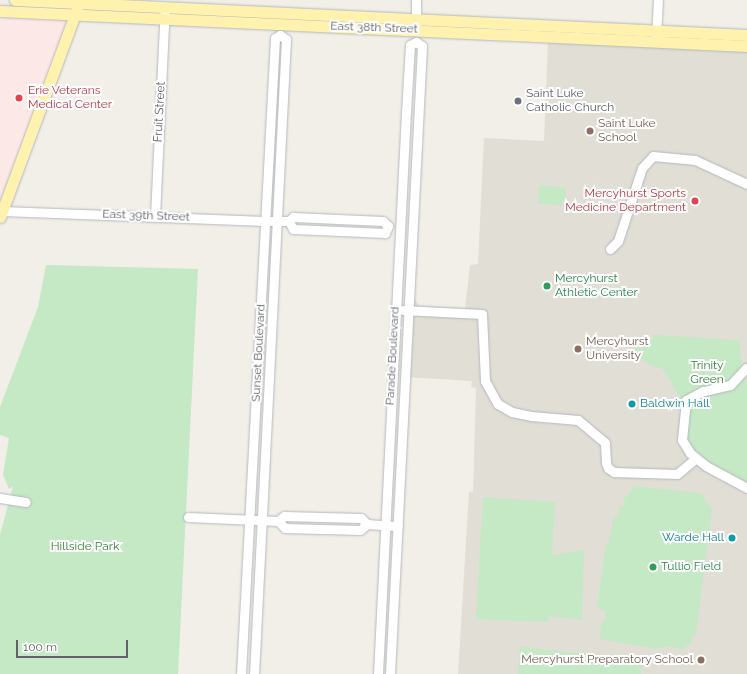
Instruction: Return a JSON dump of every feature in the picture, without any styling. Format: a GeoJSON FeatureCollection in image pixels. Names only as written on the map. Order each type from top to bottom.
{"type":"FeatureCollection","features":[{"type":"Feature","properties":{"kind":"main road","name":"East 38th Street"},"geometry":{"type":"LineString","coordinates":[[15,0],[80,1],[165,7],[281,24]]}},
{"type":"Feature","properties":{"kind":"main road"},"geometry":{"type":"LineString","coordinates":[[1,214],[80,1]]}},
{"type":"Feature","properties":{"kind":"main road","name":"East 38th Street"},"geometry":{"type":"LineString","coordinates":[[0,11],[281,24],[416,24],[657,30],[747,35]]}},
{"type":"Feature","properties":{"kind":"main road","name":"East 38th Street"},"geometry":{"type":"LineString","coordinates":[[416,24],[656,42],[747,46]]}},
{"type":"Feature","properties":{"kind":"street","name":"Parade Boulevard"},"geometry":{"type":"LineString","coordinates":[[416,0],[416,42]]}},
{"type":"Feature","properties":{"kind":"street"},"geometry":{"type":"LineString","coordinates":[[656,42],[658,0]]}},
{"type":"Feature","properties":{"kind":"street","name":"Fruit Street"},"geometry":{"type":"LineString","coordinates":[[155,216],[165,7]]}},
{"type":"Feature","properties":{"kind":"street","name":"Sunset Boulevard"},"geometry":{"type":"LineString","coordinates":[[241,674],[275,38],[281,24]]}},
{"type":"Feature","properties":{"kind":"street","name":"Sunset Boulevard"},"geometry":{"type":"LineString","coordinates":[[254,674],[286,39],[281,24]]}},
{"type":"Feature","properties":{"kind":"street","name":"Parade Boulevard"},"geometry":{"type":"LineString","coordinates":[[378,674],[384,526],[410,45],[416,42]]}},
{"type":"Feature","properties":{"kind":"street","name":"Parade Boulevard"},"geometry":{"type":"LineString","coordinates":[[390,674],[422,46],[416,42]]}},
{"type":"Feature","properties":{"kind":"street"},"geometry":{"type":"LineString","coordinates":[[610,249],[618,241],[642,168],[653,156],[693,160],[747,184]]}},
{"type":"Feature","properties":{"kind":"street","name":"East 39th Street"},"geometry":{"type":"LineString","coordinates":[[1,214],[155,216],[289,221],[293,228],[384,233],[388,226],[412,228]]}},
{"type":"Feature","properties":{"kind":"street"},"geometry":{"type":"LineString","coordinates":[[396,310],[482,314],[485,381],[498,404],[512,412],[531,416],[578,420],[605,443],[606,463],[608,468],[614,472],[676,474],[696,458]]}},
{"type":"Feature","properties":{"kind":"street"},"geometry":{"type":"LineString","coordinates":[[746,371],[730,385],[703,391],[686,400],[682,440],[683,446],[696,458],[747,488]]}},
{"type":"Feature","properties":{"kind":"street"},"geometry":{"type":"LineString","coordinates":[[0,498],[26,502]]}},
{"type":"Feature","properties":{"kind":"street"},"geometry":{"type":"LineString","coordinates":[[188,517],[249,518],[278,521],[285,528],[360,530],[367,524],[398,526]]}},
{"type":"Feature","properties":{"kind":"shaded area","name":"Erie Veterans Medical Center"},"geometry":{"type":"Polygon","coordinates":[[[0,16],[65,20],[66,24],[0,199],[0,16]]]}},
{"type":"Feature","properties":{"kind":"shaded area","name":"Mercyhurst University"},"geometry":{"type":"Polygon","coordinates":[[[548,41],[747,50],[747,674],[458,674],[469,492],[473,492],[476,388],[471,387],[472,381],[407,377],[412,295],[419,306],[465,308],[470,265],[478,264],[484,138],[544,141],[548,41]]]}},
{"type":"Feature","properties":{"kind":"green space"},"geometry":{"type":"Polygon","coordinates":[[[539,185],[566,188],[566,202],[562,202],[562,205],[538,204],[539,185]]]}},
{"type":"Feature","properties":{"kind":"green space","name":"Hillside Park"},"geometry":{"type":"Polygon","coordinates":[[[46,265],[198,269],[178,674],[0,674],[0,535],[13,486],[9,489],[3,475],[9,438],[0,435],[0,407],[38,307],[46,265]]]}},
{"type":"Feature","properties":{"kind":"green space","name":"Trinity Green"},"geometry":{"type":"Polygon","coordinates":[[[653,335],[739,340],[743,376],[747,382],[747,485],[703,459],[690,448],[687,439],[689,406],[680,398],[663,369],[653,366],[631,353],[632,350],[653,339],[653,335]]]}},
{"type":"Feature","properties":{"kind":"green space","name":"Tullio Field"},"geometry":{"type":"Polygon","coordinates":[[[633,486],[700,493],[712,509],[696,633],[691,638],[691,644],[682,649],[665,646],[657,649],[600,639],[601,624],[605,619],[606,612],[597,608],[606,544],[608,545],[614,516],[618,516],[620,505],[624,506],[625,495],[628,496],[633,486]]]}},
{"type":"Feature","properties":{"kind":"green space"},"geometry":{"type":"Polygon","coordinates":[[[483,497],[555,502],[552,555],[584,550],[582,620],[549,616],[548,622],[476,619],[483,497]]]}},
{"type":"Feature","properties":{"kind":"green space"},"geometry":{"type":"Polygon","coordinates":[[[520,647],[643,660],[641,674],[518,674],[520,647]]]}},
{"type":"Feature","properties":{"kind":"place","name":"Erie Veterans Medical Center"},"geometry":{"type":"Point","coordinates":[19,98]}},
{"type":"Feature","properties":{"kind":"place","name":"Saint Luke Catholic Church"},"geometry":{"type":"Point","coordinates":[518,101]}},
{"type":"Feature","properties":{"kind":"place","name":"Saint Luke School"},"geometry":{"type":"Point","coordinates":[590,131]}},
{"type":"Feature","properties":{"kind":"place","name":"Mercyhurst Sports Medicine Department"},"geometry":{"type":"Point","coordinates":[695,201]}},
{"type":"Feature","properties":{"kind":"place","name":"Mercyhurst Athletic Center"},"geometry":{"type":"Point","coordinates":[547,286]}},
{"type":"Feature","properties":{"kind":"place","name":"Mercyhurst University"},"geometry":{"type":"Point","coordinates":[578,349]}},
{"type":"Feature","properties":{"kind":"place","name":"Baldwin Hall"},"geometry":{"type":"Point","coordinates":[632,404]}},
{"type":"Feature","properties":{"kind":"place","name":"Warde Hall"},"geometry":{"type":"Point","coordinates":[732,538]}},
{"type":"Feature","properties":{"kind":"place","name":"Tullio Field"},"geometry":{"type":"Point","coordinates":[653,567]}},
{"type":"Feature","properties":{"kind":"place","name":"Mercyhurst Preparatory School"},"geometry":{"type":"Point","coordinates":[701,660]}}]}
